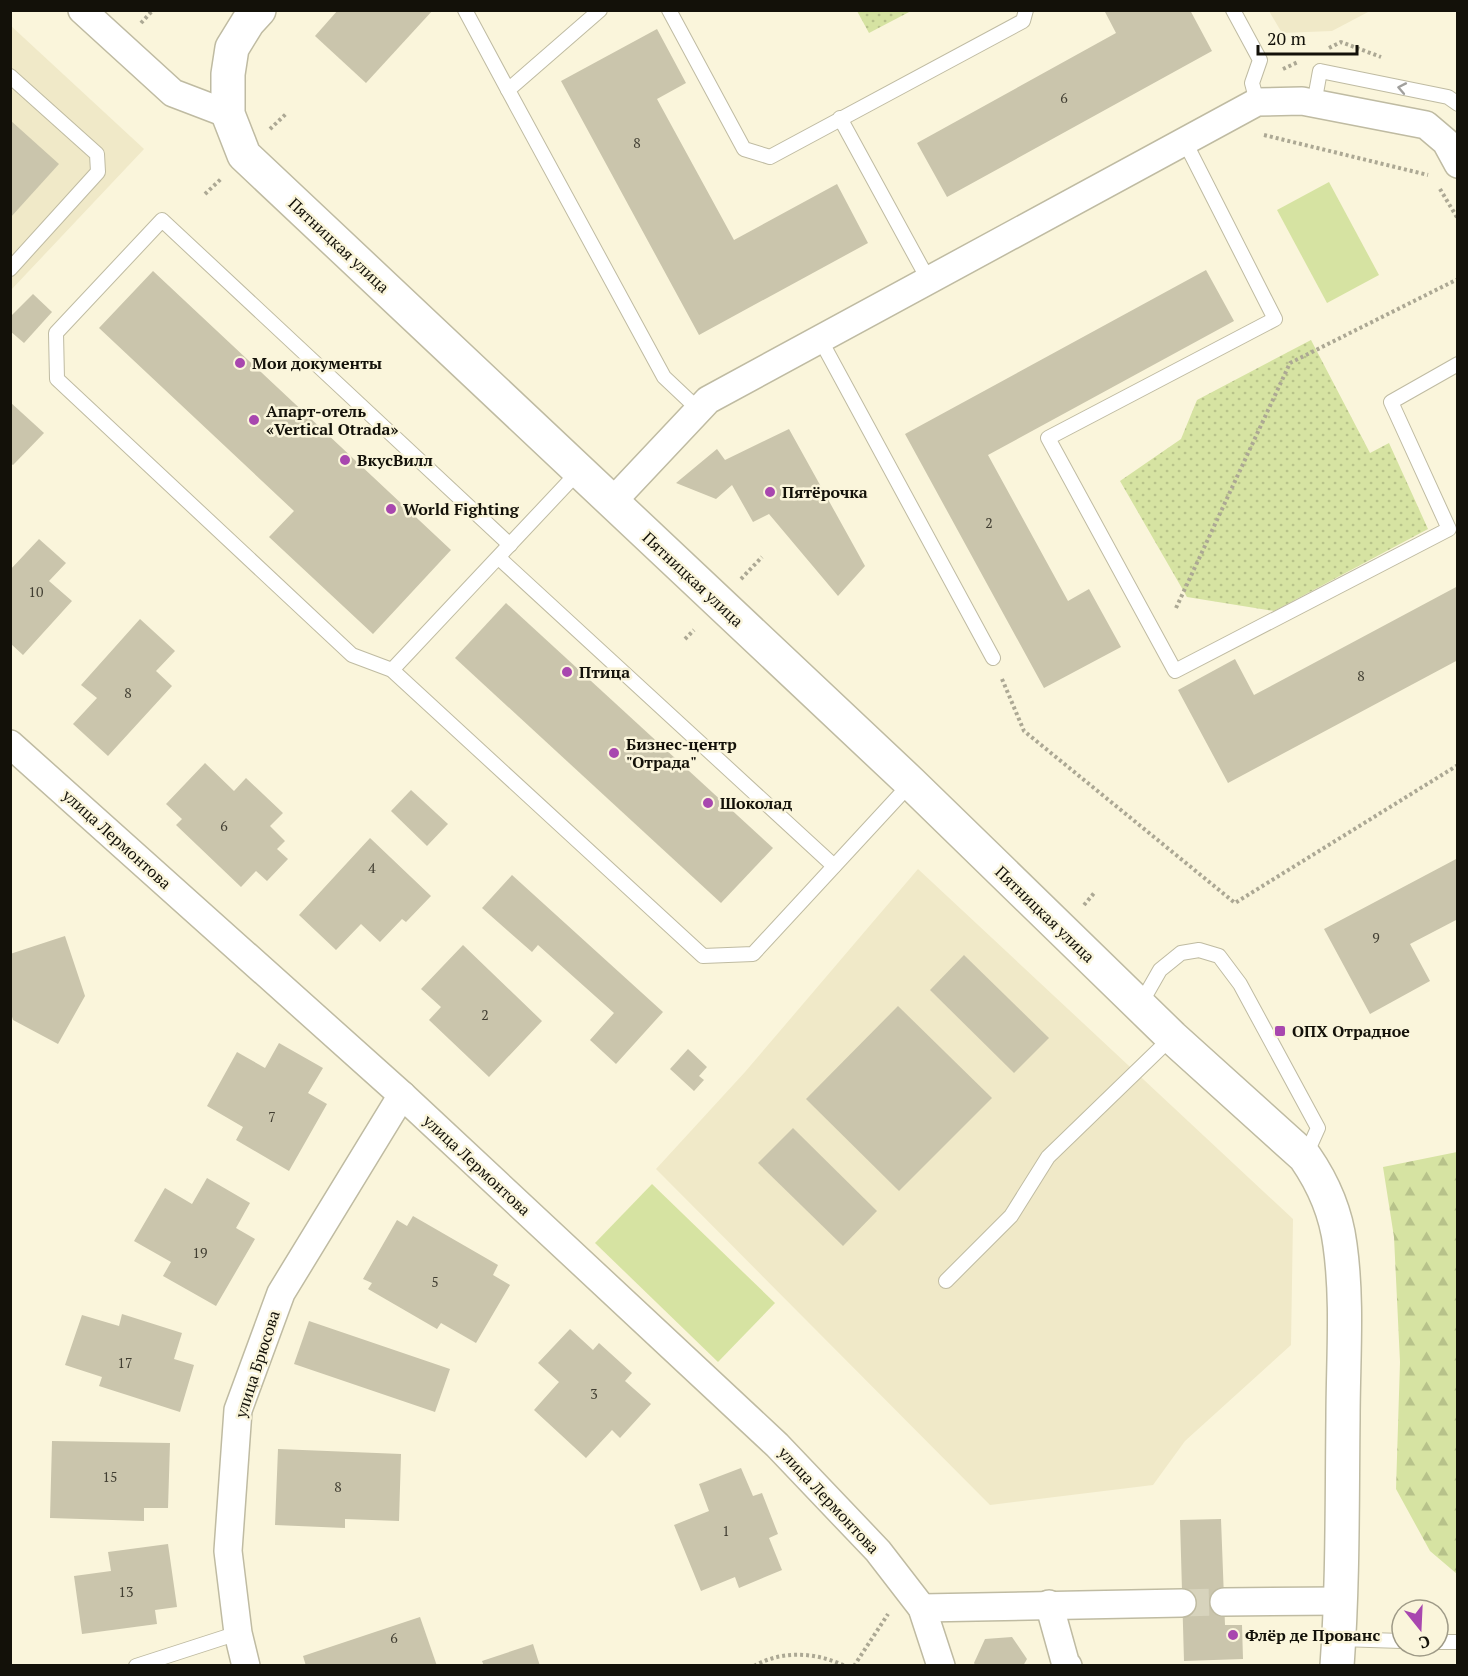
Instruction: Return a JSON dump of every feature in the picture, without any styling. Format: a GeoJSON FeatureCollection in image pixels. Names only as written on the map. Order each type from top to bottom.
{"type":"FeatureCollection","features":[{"type":"Feature","properties":{"kind":"street"},"geometry":{"type":"LineString","coordinates":[[82,10],[173,93],[228,114],[228,74],[232,48],[248,22],[259,10]]}},
{"type":"Feature","properties":{"kind":"street"},"geometry":{"type":"LineString","coordinates":[[612,502],[708,400],[1257,102],[1302,101],[1425,125],[1446,142],[1458,164]]}},
{"type":"Feature","properties":{"kind":"street","name":"Пятницкая улица"},"geometry":{"type":"LineString","coordinates":[[228,114],[244,155],[910,783],[1172,1037],[1305,1157],[1321,1181],[1334,1217],[1340,1244],[1344,1302],[1341,1601],[1338,1652]]}},
{"type":"Feature","properties":{"kind":"street","name":"улица Лермонтова"},"geometry":{"type":"LineString","coordinates":[[12,751],[402,1095],[777,1445],[878,1551],[914,1598],[941,1665]]}},
{"type":"Feature","properties":{"kind":"street","name":"улица Брюсова"},"geometry":{"type":"LineString","coordinates":[[246,1665],[238,1633],[228,1551],[238,1410],[281,1293],[402,1095]]}},
{"type":"Feature","properties":{"kind":"street"},"geometry":{"type":"LineString","coordinates":[[914,1598],[1049,1604],[1182,1603]]}},
{"type":"Feature","properties":{"kind":"street"},"geometry":{"type":"LineString","coordinates":[[1224,1602],[1341,1601]]}},
{"type":"Feature","properties":{"kind":"street"},"geometry":{"type":"LineString","coordinates":[[1049,1604],[1066,1665],[1068,1665]]}},
{"type":"Feature","properties":{"kind":"lane"},"geometry":{"type":"LineString","coordinates":[[465,10],[664,377],[699,410]]}},
{"type":"Feature","properties":{"kind":"lane"},"geometry":{"type":"LineString","coordinates":[[508,90],[600,10]]}},
{"type":"Feature","properties":{"kind":"lane"},"geometry":{"type":"LineString","coordinates":[[669,10],[744,149],[770,157],[1023,21],[1026,10]]}},
{"type":"Feature","properties":{"kind":"lane"},"geometry":{"type":"LineString","coordinates":[[1233,10],[1260,60],[1252,83],[1257,102]]}},
{"type":"Feature","properties":{"kind":"lane"},"geometry":{"type":"LineString","coordinates":[[1314,104],[1320,71],[1448,97],[1458,104]]}},
{"type":"Feature","properties":{"kind":"lane"},"geometry":{"type":"LineString","coordinates":[[10,75],[97,154],[98,172],[10,269]]}},
{"type":"Feature","properties":{"kind":"lane"},"geometry":{"type":"LineString","coordinates":[[840,118],[929,281]]}},
{"type":"Feature","properties":{"kind":"lane"},"geometry":{"type":"LineString","coordinates":[[1185,142],[1275,319],[1048,438],[1175,671],[1449,529],[1391,402],[1458,364]]}},
{"type":"Feature","properties":{"kind":"lane"},"geometry":{"type":"LineString","coordinates":[[510,545],[162,220],[56,333],[57,379],[352,655],[392,670],[703,957],[753,954],[910,783]]}},
{"type":"Feature","properties":{"kind":"lane"},"geometry":{"type":"LineString","coordinates":[[820,339],[993,658]]}},
{"type":"Feature","properties":{"kind":"lane"},"geometry":{"type":"LineString","coordinates":[[392,670],[579,471]]}},
{"type":"Feature","properties":{"kind":"lane"},"geometry":{"type":"LineString","coordinates":[[498,558],[834,866]]}},
{"type":"Feature","properties":{"kind":"lane"},"geometry":{"type":"LineString","coordinates":[[1139,1005],[1160,970],[1181,953],[1199,950],[1219,956],[1240,984],[1318,1128],[1305,1157]]}},
{"type":"Feature","properties":{"kind":"lane"},"geometry":{"type":"LineString","coordinates":[[946,1281],[1011,1216],[1048,1158],[1172,1037]]}},
{"type":"Feature","properties":{"kind":"lane"},"geometry":{"type":"LineString","coordinates":[[136,1665],[238,1633]]}},
{"type":"Feature","properties":{"kind":"lane"},"geometry":{"type":"LineString","coordinates":[[1338,1652],[1390,1643]]}},
{"type":"Feature","properties":{"kind":"path"},"geometry":{"type":"LineString","coordinates":[[140,25],[153,10]]}},
{"type":"Feature","properties":{"kind":"path"},"geometry":{"type":"LineString","coordinates":[[269,130],[286,113]]}},
{"type":"Feature","properties":{"kind":"path"},"geometry":{"type":"LineString","coordinates":[[1263,135],[1432,176]]}},
{"type":"Feature","properties":{"kind":"path"},"geometry":{"type":"LineString","coordinates":[[205,194],[224,175]]}},
{"type":"Feature","properties":{"kind":"path"},"geometry":{"type":"LineString","coordinates":[[1437,184],[1458,219]]}},
{"type":"Feature","properties":{"kind":"path"},"geometry":{"type":"LineString","coordinates":[[1176,608],[1290,363],[1458,279]]}},
{"type":"Feature","properties":{"kind":"path"},"geometry":{"type":"LineString","coordinates":[[740,580],[762,557]]}},
{"type":"Feature","properties":{"kind":"path"},"geometry":{"type":"LineString","coordinates":[[685,639],[694,630]]}},
{"type":"Feature","properties":{"kind":"path"},"geometry":{"type":"LineString","coordinates":[[993,658],[1024,730],[1235,903],[1458,765]]}},
{"type":"Feature","properties":{"kind":"path"},"geometry":{"type":"LineString","coordinates":[[1078,912],[1095,892]]}},
{"type":"Feature","properties":{"kind":"path"},"geometry":{"type":"LineString","coordinates":[[854,1665],[914,1598]]}},
{"type":"Feature","properties":{"kind":"path"},"geometry":{"type":"LineString","coordinates":[[754,1665],[779,1656],[801,1654],[822,1657],[844,1665]]}},
{"type":"Feature","properties":{"kind":"shaded area"},"geometry":{"type":"Polygon","coordinates":[[[1269,11],[1370,11],[1332,31],[1282,33],[1269,11]]]}},
{"type":"Feature","properties":{"kind":"shaded area"},"geometry":{"type":"Polygon","coordinates":[[[10,25],[144,149],[11,290],[10,290],[10,25]]]}},
{"type":"Feature","properties":{"kind":"shaded area"},"geometry":{"type":"Polygon","coordinates":[[[918,869],[1293,1219],[1291,1345],[1185,1441],[1153,1485],[990,1505],[656,1169],[745,1072],[918,869]]]}},
{"type":"Feature","properties":{"kind":"green space"},"geometry":{"type":"Polygon","coordinates":[[[857,11],[911,11],[869,33],[857,11]]]}},
{"type":"Feature","properties":{"kind":"green space"},"geometry":{"type":"Polygon","coordinates":[[[1329,182],[1379,275],[1327,303],[1277,210],[1329,182]]]}},
{"type":"Feature","properties":{"kind":"green space"},"geometry":{"type":"Polygon","coordinates":[[[1311,340],[1370,453],[1389,443],[1428,529],[1274,611],[1187,597],[1120,481],[1181,439],[1197,400],[1311,340]]]}},
{"type":"Feature","properties":{"kind":"green space"},"geometry":{"type":"Polygon","coordinates":[[[1458,1152],[1457,1574],[1430,1551],[1396,1489],[1400,1362],[1394,1237],[1383,1167],[1458,1152]]]}},
{"type":"Feature","properties":{"kind":"green space"},"geometry":{"type":"Polygon","coordinates":[[[652,1184],[775,1303],[718,1362],[595,1243],[652,1184]]]}},
{"type":"Feature","properties":{"kind":"building"},"geometry":{"type":"Polygon","coordinates":[[[338,10],[433,10],[366,83],[315,36],[338,10]]]}},
{"type":"Feature","properties":{"kind":"building"},"geometry":{"type":"Polygon","coordinates":[[[1104,10],[1190,10],[1212,51],[947,197],[917,143],[1116,33],[1104,10]]]}},
{"type":"Feature","properties":{"kind":"building"},"geometry":{"type":"Polygon","coordinates":[[[657,29],[686,83],[657,99],[734,240],[837,184],[868,243],[699,335],[561,81],[657,29]]]}},
{"type":"Feature","properties":{"kind":"building"},"geometry":{"type":"Polygon","coordinates":[[[10,120],[59,164],[10,218],[10,120]]]}},
{"type":"Feature","properties":{"kind":"building"},"geometry":{"type":"Polygon","coordinates":[[[1206,270],[1234,321],[988,455],[1068,601],[1089,589],[1121,647],[1044,688],[905,434],[1206,270]]]}},
{"type":"Feature","properties":{"kind":"building","name":"Апарт-отель «Vertical Otrada»"},"geometry":{"type":"Polygon","coordinates":[[[153,271],[451,550],[373,634],[269,537],[294,511],[99,328],[153,271]]]}},
{"type":"Feature","properties":{"kind":"building"},"geometry":{"type":"Polygon","coordinates":[[[33,294],[52,312],[24,343],[10,331],[10,317],[33,294]]]}},
{"type":"Feature","properties":{"kind":"building"},"geometry":{"type":"Polygon","coordinates":[[[10,402],[44,433],[13,465],[10,463],[10,402]]]}},
{"type":"Feature","properties":{"kind":"building"},"geometry":{"type":"Polygon","coordinates":[[[789,429],[865,566],[838,596],[769,514],[753,522],[732,485],[716,499],[676,483],[717,449],[725,460],[789,429]]]}},
{"type":"Feature","properties":{"kind":"building"},"geometry":{"type":"Polygon","coordinates":[[[39,539],[66,563],[49,581],[72,601],[23,655],[10,643],[10,570],[39,539]]]}},
{"type":"Feature","properties":{"kind":"building"},"geometry":{"type":"Polygon","coordinates":[[[1458,586],[1458,660],[1228,783],[1178,690],[1235,659],[1254,695],[1458,586]]]}},
{"type":"Feature","properties":{"kind":"building","name":"Бизнес-центр \"Отрада\""},"geometry":{"type":"Polygon","coordinates":[[[506,603],[773,848],[721,903],[455,658],[506,603]]]}},
{"type":"Feature","properties":{"kind":"building"},"geometry":{"type":"Polygon","coordinates":[[[140,619],[175,651],[156,671],[172,686],[108,756],[73,724],[97,698],[81,685],[140,619]]]}},
{"type":"Feature","properties":{"kind":"building"},"geometry":{"type":"Polygon","coordinates":[[[205,763],[234,791],[246,778],[283,813],[270,826],[285,841],[277,849],[288,859],[267,881],[256,871],[241,887],[176,825],[182,819],[166,804],[205,763]]]}},
{"type":"Feature","properties":{"kind":"building"},"geometry":{"type":"Polygon","coordinates":[[[411,790],[448,824],[427,846],[391,811],[411,790]]]}},
{"type":"Feature","properties":{"kind":"building"},"geometry":{"type":"Polygon","coordinates":[[[370,838],[431,896],[406,922],[402,919],[380,942],[361,924],[336,950],[299,915],[370,838]]]}},
{"type":"Feature","properties":{"kind":"building"},"geometry":{"type":"Polygon","coordinates":[[[1458,858],[1458,919],[1410,944],[1430,981],[1370,1014],[1324,929],[1458,858]]]}},
{"type":"Feature","properties":{"kind":"building"},"geometry":{"type":"Polygon","coordinates":[[[512,875],[663,1012],[616,1064],[590,1040],[614,1013],[538,945],[532,952],[482,908],[512,875]]]}},
{"type":"Feature","properties":{"kind":"building"},"geometry":{"type":"Polygon","coordinates":[[[65,936],[85,996],[58,1044],[13,1020],[10,1010],[10,954],[65,936]]]}},
{"type":"Feature","properties":{"kind":"building"},"geometry":{"type":"Polygon","coordinates":[[[463,945],[542,1021],[489,1077],[429,1020],[441,1007],[421,989],[463,945]]]}},
{"type":"Feature","properties":{"kind":"building"},"geometry":{"type":"Polygon","coordinates":[[[964,955],[1049,1038],[1014,1073],[930,990],[964,955]]]}},
{"type":"Feature","properties":{"kind":"building"},"geometry":{"type":"Polygon","coordinates":[[[898,1006],[992,1098],[899,1191],[806,1099],[898,1006]]]}},
{"type":"Feature","properties":{"kind":"building"},"geometry":{"type":"Polygon","coordinates":[[[279,1043],[323,1068],[308,1093],[327,1104],[289,1171],[236,1140],[243,1127],[207,1106],[237,1052],[265,1068],[279,1043]]]}},
{"type":"Feature","properties":{"kind":"building"},"geometry":{"type":"Polygon","coordinates":[[[688,1049],[707,1067],[699,1076],[704,1080],[694,1091],[670,1069],[688,1049]]]}},
{"type":"Feature","properties":{"kind":"building"},"geometry":{"type":"Polygon","coordinates":[[[793,1128],[877,1211],[843,1246],[758,1163],[793,1128]]]}},
{"type":"Feature","properties":{"kind":"building"},"geometry":{"type":"Polygon","coordinates":[[[207,1178],[250,1203],[236,1228],[255,1239],[216,1306],[163,1276],[171,1262],[134,1241],[165,1188],[192,1204],[207,1178]]]}},
{"type":"Feature","properties":{"kind":"building"},"geometry":{"type":"Polygon","coordinates":[[[413,1216],[498,1265],[493,1275],[510,1285],[476,1343],[441,1323],[437,1329],[368,1289],[372,1283],[363,1279],[397,1220],[407,1226],[413,1216]]]}},
{"type":"Feature","properties":{"kind":"building"},"geometry":{"type":"Polygon","coordinates":[[[122,1314],[182,1333],[174,1359],[194,1365],[180,1412],[99,1386],[102,1377],[65,1365],[82,1315],[119,1326],[122,1314]]]}},
{"type":"Feature","properties":{"kind":"building"},"geometry":{"type":"Polygon","coordinates":[[[309,1321],[450,1369],[435,1412],[294,1364],[309,1321]]]}},
{"type":"Feature","properties":{"kind":"building"},"geometry":{"type":"Polygon","coordinates":[[[570,1329],[593,1350],[599,1343],[632,1373],[625,1381],[651,1404],[620,1438],[612,1430],[586,1458],[534,1410],[559,1382],[538,1363],[570,1329]]]}},
{"type":"Feature","properties":{"kind":"building"},"geometry":{"type":"Polygon","coordinates":[[[52,1441],[170,1443],[168,1508],[144,1508],[144,1521],[50,1518],[52,1441]]]}},
{"type":"Feature","properties":{"kind":"building"},"geometry":{"type":"Polygon","coordinates":[[[278,1449],[401,1454],[399,1521],[345,1519],[345,1528],[275,1525],[278,1449]]]}},
{"type":"Feature","properties":{"kind":"building"},"geometry":{"type":"Polygon","coordinates":[[[741,1468],[753,1496],[762,1493],[778,1534],[769,1538],[782,1570],[739,1588],[735,1577],[701,1591],[674,1525],[709,1511],[699,1484],[741,1468]]]}},
{"type":"Feature","properties":{"kind":"building"},"geometry":{"type":"Polygon","coordinates":[[[1221,1519],[1225,1625],[1242,1625],[1243,1659],[1184,1661],[1180,1520],[1221,1519]]]}},
{"type":"Feature","properties":{"kind":"building"},"geometry":{"type":"Polygon","coordinates":[[[168,1544],[177,1607],[155,1610],[157,1624],[82,1634],[74,1576],[111,1571],[108,1552],[168,1544]]]}},
{"type":"Feature","properties":{"kind":"building"},"geometry":{"type":"Polygon","coordinates":[[[420,1617],[437,1666],[306,1666],[303,1656],[420,1617]]]}},
{"type":"Feature","properties":{"kind":"building"},"geometry":{"type":"Polygon","coordinates":[[[1012,1637],[1027,1659],[1023,1666],[976,1666],[974,1663],[985,1639],[1012,1637]]]}},
{"type":"Feature","properties":{"kind":"building"},"geometry":{"type":"Polygon","coordinates":[[[533,1644],[540,1666],[484,1666],[482,1661],[533,1644]]]}},
{"type":"Feature","properties":{"kind":"tunnel"},"geometry":{"type":"LineString","coordinates":[[1182,1603],[1224,1602]]}},
{"type":"Feature","properties":{"kind":"place","name":"Мои документы"},"geometry":{"type":"Point","coordinates":[240,363]}},
{"type":"Feature","properties":{"kind":"place","name":"Апарт-отель «Vertical Otrada»"},"geometry":{"type":"Point","coordinates":[254,420]}},
{"type":"Feature","properties":{"kind":"place","name":"ВкусВилл"},"geometry":{"type":"Point","coordinates":[345,460]}},
{"type":"Feature","properties":{"kind":"place","name":"Пятёрочка"},"geometry":{"type":"Point","coordinates":[770,492]}},
{"type":"Feature","properties":{"kind":"place","name":"World Fighting"},"geometry":{"type":"Point","coordinates":[391,509]}},
{"type":"Feature","properties":{"kind":"place","name":"Птица"},"geometry":{"type":"Point","coordinates":[567,672]}},
{"type":"Feature","properties":{"kind":"place","name":"Бизнес-центр \"Отрада\""},"geometry":{"type":"Point","coordinates":[614,753]}},
{"type":"Feature","properties":{"kind":"place","name":"Шоколад"},"geometry":{"type":"Point","coordinates":[708,803]}},
{"type":"Feature","properties":{"kind":"place","name":"ОПХ Отрадное"},"geometry":{"type":"Point","coordinates":[1280,1031]}},
{"type":"Feature","properties":{"kind":"place","name":"Флёр де Прованс"},"geometry":{"type":"Point","coordinates":[1233,1635]}}]}
